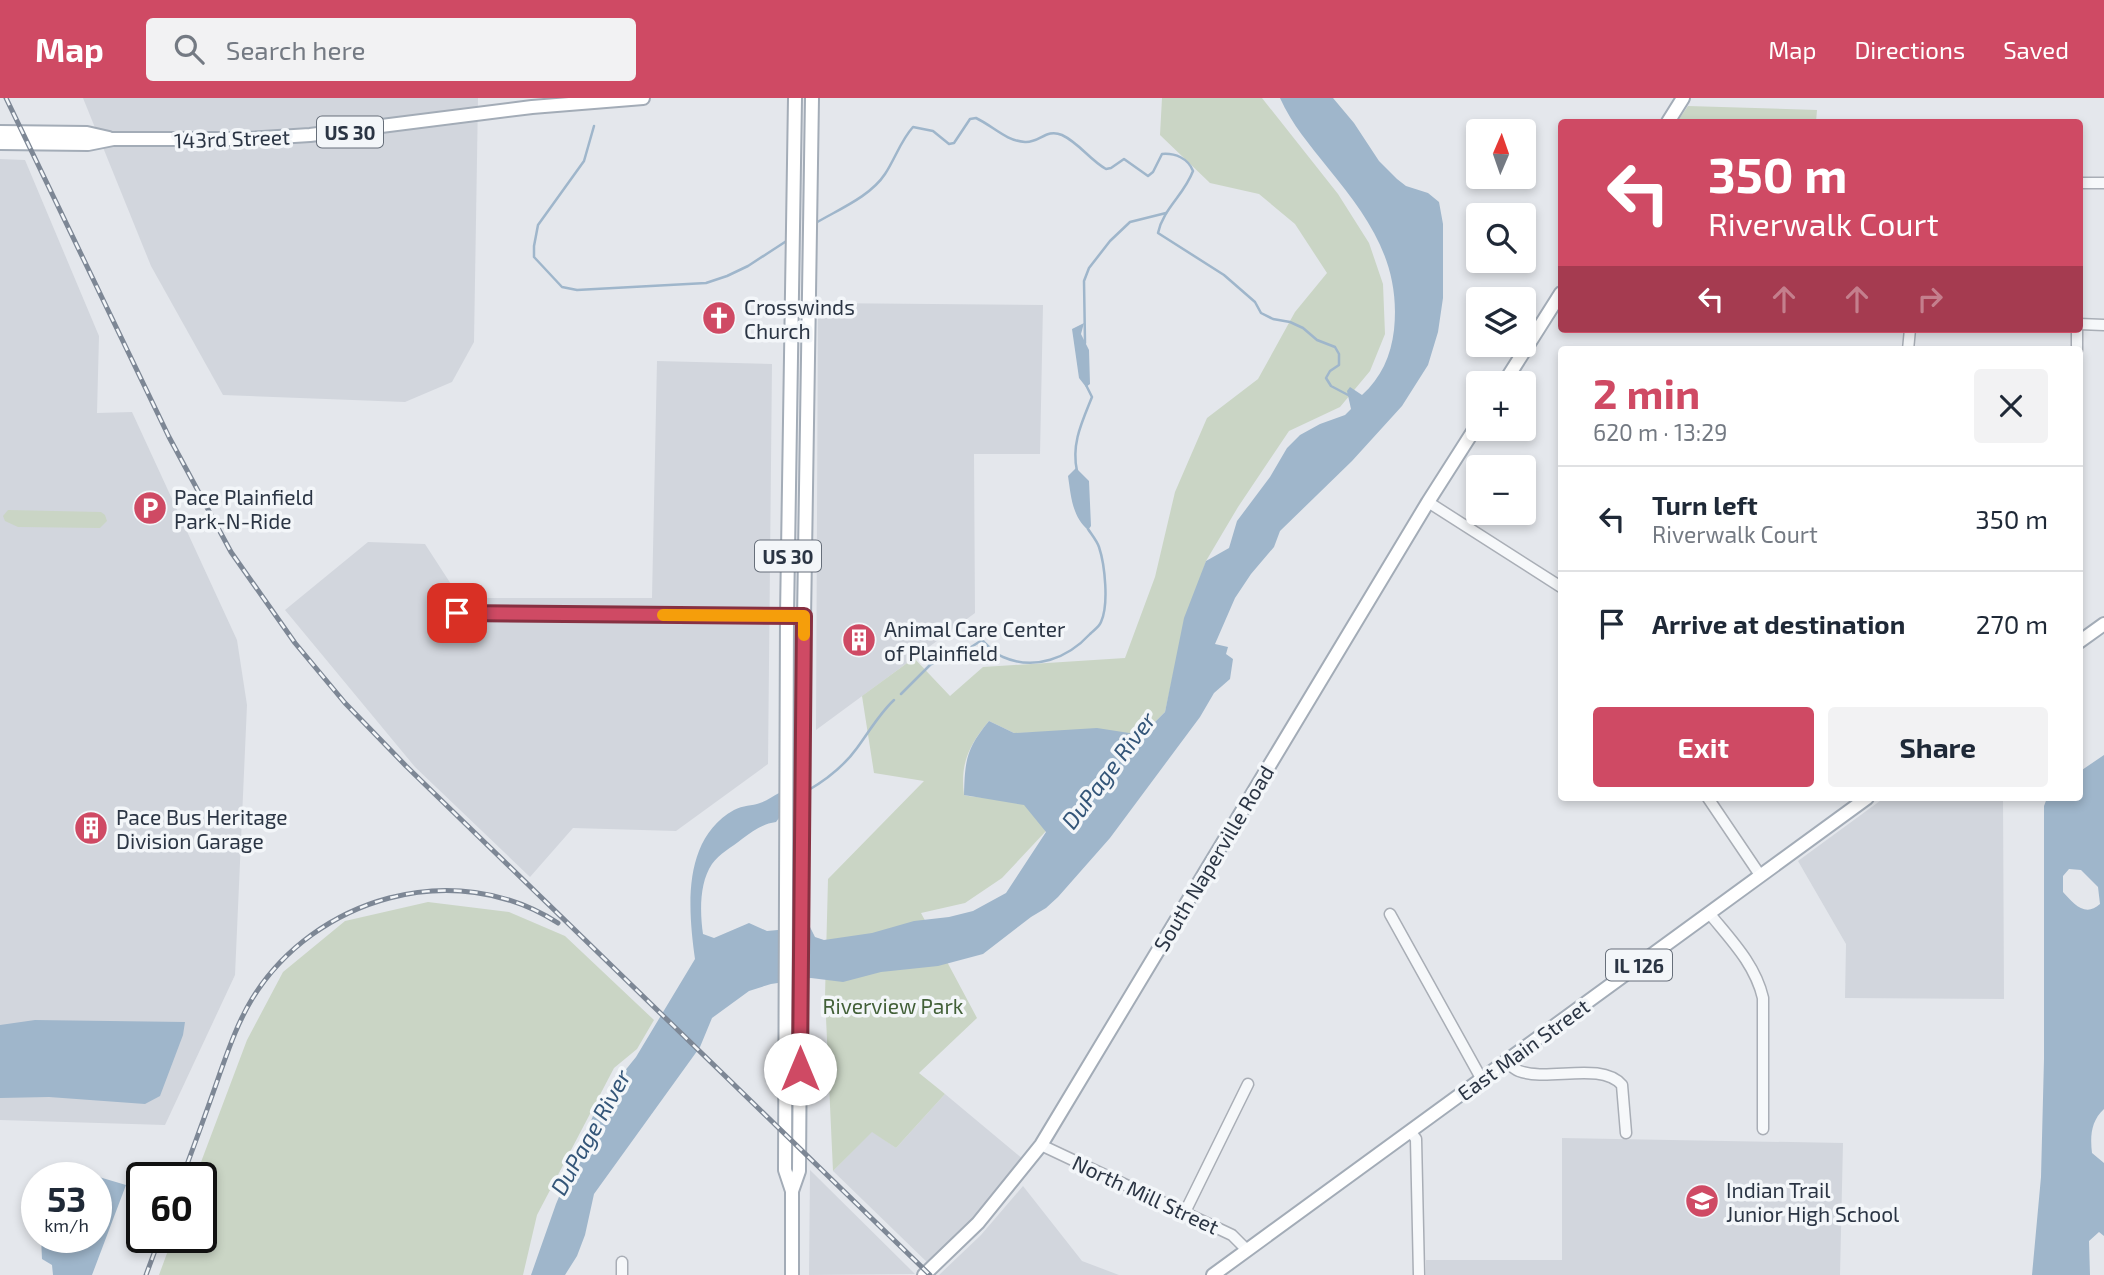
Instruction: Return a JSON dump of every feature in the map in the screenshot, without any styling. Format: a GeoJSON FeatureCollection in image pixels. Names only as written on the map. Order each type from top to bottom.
{"type":"FeatureCollection","features":[{"type":"Feature","properties":{"kind":"main road","name":"143rd Street"},"geometry":{"type":"LineString","coordinates":[[0,143],[88,144],[113,139],[247,139],[310,135],[532,107],[643,98]]}},
{"type":"Feature","properties":{"kind":"main road","name":"US 30"},"geometry":{"type":"LineString","coordinates":[[792,1275],[792,1191],[785,1170],[787,616],[795,98]]}},
{"type":"Feature","properties":{"kind":"main road","name":"US 30"},"geometry":{"type":"LineString","coordinates":[[792,1191],[799,1171],[802,750],[812,98]]}},
{"type":"Feature","properties":{"kind":"main road"},"geometry":{"type":"LineString","coordinates":[[1670,119],[1683,98]]}},
{"type":"Feature","properties":{"kind":"main road","name":"143rd Street"},"geometry":{"type":"LineString","coordinates":[[0,132],[87,133],[113,139]]}},
{"type":"Feature","properties":{"kind":"main road"},"geometry":{"type":"LineString","coordinates":[[1511,371],[1558,298]]}},
{"type":"Feature","properties":{"kind":"main road"},"geometry":{"type":"LineString","coordinates":[[791,353],[807,353]]}},
{"type":"Feature","properties":{"kind":"main road","name":"South Naperville Road"},"geometry":{"type":"LineString","coordinates":[[924,1275],[978,1223],[1041,1145],[1467,441]]}},
{"type":"Feature","properties":{"kind":"main road"},"geometry":{"type":"LineString","coordinates":[[2083,636],[2104,624]]}},
{"type":"Feature","properties":{"kind":"main road","name":"East Main Street"},"geometry":{"type":"LineString","coordinates":[[1213,1275],[1863,801]]}},
{"type":"Feature","properties":{"kind":"street"},"geometry":{"type":"LineString","coordinates":[[2083,183],[2104,183]]}},
{"type":"Feature","properties":{"kind":"street"},"geometry":{"type":"LineString","coordinates":[[2083,327],[2104,325]]}},
{"type":"Feature","properties":{"kind":"street"},"geometry":{"type":"LineString","coordinates":[[1428,502],[1558,585]]}},
{"type":"Feature","properties":{"kind":"street"},"geometry":{"type":"LineString","coordinates":[[457,613],[804,616]]}},
{"type":"Feature","properties":{"kind":"street"},"geometry":{"type":"LineString","coordinates":[[1710,801],[1760,875]]}},
{"type":"Feature","properties":{"kind":"street"},"geometry":{"type":"LineString","coordinates":[[1709,913],[1751,966],[1761,989],[1763,1129]]}},
{"type":"Feature","properties":{"kind":"street"},"geometry":{"type":"LineString","coordinates":[[1390,914],[1481,1078]]}},
{"type":"Feature","properties":{"kind":"street"},"geometry":{"type":"LineString","coordinates":[[1505,1061],[1518,1070],[1532,1073],[1602,1074],[1618,1080],[1623,1090],[1626,1133]]}},
{"type":"Feature","properties":{"kind":"street"},"geometry":{"type":"LineString","coordinates":[[1185,1212],[1248,1084]]}},
{"type":"Feature","properties":{"kind":"street"},"geometry":{"type":"LineString","coordinates":[[1410,1131],[1416,1139],[1419,1275]]}},
{"type":"Feature","properties":{"kind":"street","name":"North Mill Street"},"geometry":{"type":"LineString","coordinates":[[1041,1145],[1231,1235],[1247,1250]]}},
{"type":"Feature","properties":{"kind":"street"},"geometry":{"type":"LineString","coordinates":[[622,1262],[622,1275]]}},
{"type":"Feature","properties":{"kind":"shaded area"},"geometry":{"type":"Polygon","coordinates":[[[83,98],[478,98],[474,342],[452,382],[405,402],[223,395],[151,266],[83,98]]]}},
{"type":"Feature","properties":{"kind":"shaded area"},"geometry":{"type":"Polygon","coordinates":[[[0,159],[25,160],[99,336],[97,413],[132,412],[237,640],[247,705],[235,975],[165,1125],[0,1120],[0,159]]]}},
{"type":"Feature","properties":{"kind":"shaded area"},"geometry":{"type":"Polygon","coordinates":[[[818,303],[1043,305],[1040,454],[974,454],[975,613],[816,730],[818,303]]]}},
{"type":"Feature","properties":{"kind":"shaded area"},"geometry":{"type":"Polygon","coordinates":[[[657,361],[772,364],[768,764],[676,831],[573,828],[530,877],[415,767],[285,610],[368,542],[425,544],[460,598],[652,598],[657,361]]]}},
{"type":"Feature","properties":{"kind":"shaded area"},"geometry":{"type":"Polygon","coordinates":[[[1880,801],[2003,801],[2004,999],[1845,998],[1846,944],[1798,861],[1880,801]]]}},
{"type":"Feature","properties":{"kind":"shaded area"},"geometry":{"type":"Polygon","coordinates":[[[945,1094],[1024,1160],[1015,1174],[931,1266],[833,1171],[872,1131],[896,1148],[945,1094]]]}},
{"type":"Feature","properties":{"kind":"shaded area","name":"Indian Trail Junior High School"},"geometry":{"type":"Polygon","coordinates":[[[1562,1138],[1843,1143],[1840,1275],[1426,1275],[1426,1260],[1562,1260],[1562,1138]]]}},
{"type":"Feature","properties":{"kind":"shaded area"},"geometry":{"type":"Polygon","coordinates":[[[810,1170],[915,1274],[809,1275],[810,1170]]]}},
{"type":"Feature","properties":{"kind":"shaded area"},"geometry":{"type":"Polygon","coordinates":[[[1023,1186],[1082,1261],[1119,1275],[939,1275],[981,1235],[1023,1186]]]}},
{"type":"Feature","properties":{"kind":"green space","name":"Riverview Park"},"geometry":{"type":"Polygon","coordinates":[[[1162,98],[1262,98],[1338,194],[1369,243],[1383,284],[1385,334],[1370,371],[1340,407],[1289,431],[1238,507],[1206,561],[1182,635],[1165,712],[1142,735],[1014,733],[989,721],[976,738],[967,755],[963,773],[964,795],[1019,802],[1031,811],[1046,831],[1002,878],[965,903],[921,913],[977,1018],[919,1073],[945,1094],[896,1148],[872,1132],[833,1171],[825,996],[828,879],[924,781],[874,773],[862,696],[914,658],[950,696],[983,667],[1125,658],[1155,577],[1175,492],[1207,418],[1258,379],[1295,312],[1327,273],[1295,224],[1259,194],[1210,183],[1160,135],[1162,98]]]}},
{"type":"Feature","properties":{"kind":"green space"},"geometry":{"type":"Polygon","coordinates":[[[1688,106],[1817,110],[1816,119],[1679,119],[1688,106]]]}},
{"type":"Feature","properties":{"kind":"green space"},"geometry":{"type":"Polygon","coordinates":[[[8,510],[101,512],[107,521],[100,528],[18,527],[5,521],[3,516],[8,510]]]}},
{"type":"Feature","properties":{"kind":"green space"},"geometry":{"type":"Polygon","coordinates":[[[428,902],[509,912],[565,936],[654,1020],[637,1049],[614,1068],[537,1215],[523,1275],[159,1275],[167,1253],[217,1253],[217,1162],[201,1162],[247,1040],[283,972],[345,921],[428,902]]]}},
{"type":"Feature","properties":{"kind":"water","name":"DuPage River"},"geometry":{"type":"Polygon","coordinates":[[[1280,98],[1333,98],[1354,123],[1379,161],[1397,179],[1406,186],[1428,193],[1439,202],[1443,224],[1443,298],[1438,332],[1428,365],[1402,406],[1352,461],[1280,531],[1274,547],[1235,598],[1215,644],[1228,647],[1226,654],[1233,659],[1230,679],[1214,693],[1200,717],[1110,838],[1058,897],[983,954],[938,966],[881,972],[843,982],[811,978],[771,984],[749,991],[712,1018],[700,1047],[594,1194],[585,1235],[577,1256],[565,1275],[531,1275],[556,1204],[598,1104],[636,1057],[695,959],[691,919],[692,877],[705,838],[717,823],[734,810],[763,802],[779,793],[779,818],[776,822],[762,826],[746,836],[712,864],[705,880],[702,898],[703,934],[714,938],[749,923],[767,931],[810,927],[815,937],[824,940],[872,933],[914,921],[949,917],[973,911],[1006,893],[1046,832],[1024,805],[964,795],[968,755],[989,721],[1014,733],[1097,728],[1142,735],[1165,712],[1184,618],[1206,561],[1229,548],[1237,521],[1270,477],[1287,448],[1300,435],[1345,415],[1351,409],[1347,391],[1350,387],[1362,395],[1375,381],[1388,358],[1393,340],[1395,306],[1392,283],[1379,243],[1357,205],[1308,143],[1280,98]]]}},
{"type":"Feature","properties":{"kind":"water"},"geometry":{"type":"Polygon","coordinates":[[[1084,323],[1081,334],[1089,350],[1090,384],[1086,387],[1079,378],[1072,329],[1084,323]]]}},
{"type":"Feature","properties":{"kind":"water"},"geometry":{"type":"Polygon","coordinates":[[[1076,468],[1089,481],[1091,526],[1088,530],[1075,512],[1071,498],[1068,476],[1076,468]]]}},
{"type":"Feature","properties":{"kind":"water"},"geometry":{"type":"Polygon","coordinates":[[[2104,755],[2104,1109],[2094,1124],[2091,1141],[2092,1153],[2104,1163],[2104,1236],[2099,1232],[2089,1241],[2090,1275],[2032,1275],[2041,1177],[2046,801],[2083,801],[2083,769],[2104,755]],[[2069,869],[2063,876],[2063,892],[2084,909],[2089,910],[2100,904],[2098,887],[2081,870],[2069,869]]]}},
{"type":"Feature","properties":{"kind":"water"},"geometry":{"type":"Polygon","coordinates":[[[35,1020],[185,1022],[183,1035],[160,1096],[145,1104],[49,1097],[0,1098],[0,1025],[35,1020]]]}},
{"type":"Feature","properties":{"kind":"water"},"geometry":{"type":"Polygon","coordinates":[[[112,1181],[126,1185],[112,1222],[112,1181]]]}},
{"type":"Feature","properties":{"kind":"water"},"geometry":{"type":"Polygon","coordinates":[[[42,1253],[100,1253],[92,1275],[53,1275],[52,1265],[42,1259],[42,1253]]]}},
{"type":"Feature","properties":{"kind":"waterway"},"geometry":{"type":"LineString","coordinates":[[814,224],[871,190],[889,168],[913,127],[933,131],[949,144],[954,143],[970,119],[976,118],[1018,141],[1030,142],[1056,133],[1074,142],[1106,169],[1124,159],[1148,176],[1162,154],[1172,154],[1188,163],[1193,171],[1164,217],[1158,233],[1224,275],[1255,302],[1261,313],[1273,319],[1290,322],[1303,328],[1317,340],[1335,347],[1339,354],[1339,365],[1330,371],[1326,378],[1331,386],[1350,396]]}},
{"type":"Feature","properties":{"kind":"waterway"},"geometry":{"type":"LineString","coordinates":[[594,126],[584,161],[538,225],[534,257],[562,287],[577,290],[706,283],[748,266],[788,240]]}},
{"type":"Feature","properties":{"kind":"waterway"},"geometry":{"type":"LineString","coordinates":[[1085,343],[1084,281],[1089,268],[1110,241],[1130,222],[1166,213]]}},
{"type":"Feature","properties":{"kind":"waterway"},"geometry":{"type":"LineString","coordinates":[[1077,471],[1076,442],[1092,397],[1086,385]]}},
{"type":"Feature","properties":{"kind":"waterway"},"geometry":{"type":"LineString","coordinates":[[901,694],[930,665],[965,651],[982,640],[1000,656],[1027,663],[1050,660],[1072,650],[1100,624],[1105,606],[1101,555],[1097,542],[1088,529]]}},
{"type":"Feature","properties":{"kind":"waterway"},"geometry":{"type":"LineString","coordinates":[[807,791],[846,761],[894,700]]}},
{"type":"Feature","properties":{"kind":"railway"},"geometry":{"type":"LineString","coordinates":[[6,98],[169,437],[231,552],[295,643],[345,703],[406,766],[930,1275]]}},
{"type":"Feature","properties":{"kind":"railway"},"geometry":{"type":"LineString","coordinates":[[188,1162],[230,1045],[247,1008],[279,964],[311,935],[349,913],[389,898],[432,891],[475,892],[518,903],[558,923]]}},
{"type":"Feature","properties":{"kind":"railway"},"geometry":{"type":"LineString","coordinates":[[146,1275],[154,1253]]}},
{"type":"Feature","properties":{"kind":"slow traffic"},"geometry":{"type":"LineString","coordinates":[[663,615],[804,616],[804,635]]}},
{"type":"Feature","properties":{"kind":"place","name":"Crosswinds Church"},"geometry":{"type":"Point","coordinates":[719,318]}},
{"type":"Feature","properties":{"kind":"place","name":"Pace Plainfield Park-N-Ride"},"geometry":{"type":"Point","coordinates":[150,508]}},
{"type":"Feature","properties":{"kind":"place","name":"Animal Care Center of Plainfield"},"geometry":{"type":"Point","coordinates":[859,640]}},
{"type":"Feature","properties":{"kind":"place","name":"Pace Bus Heritage Division Garage"},"geometry":{"type":"Point","coordinates":[91,828]}},
{"type":"Feature","properties":{"kind":"place","name":"Indian Trail Junior High School"},"geometry":{"type":"Point","coordinates":[1702,1201]}},
{"type":"Feature","properties":{"kind":"route"},"geometry":{"type":"LineString","coordinates":[[457,613],[804,616],[800,1069]]}}]}
